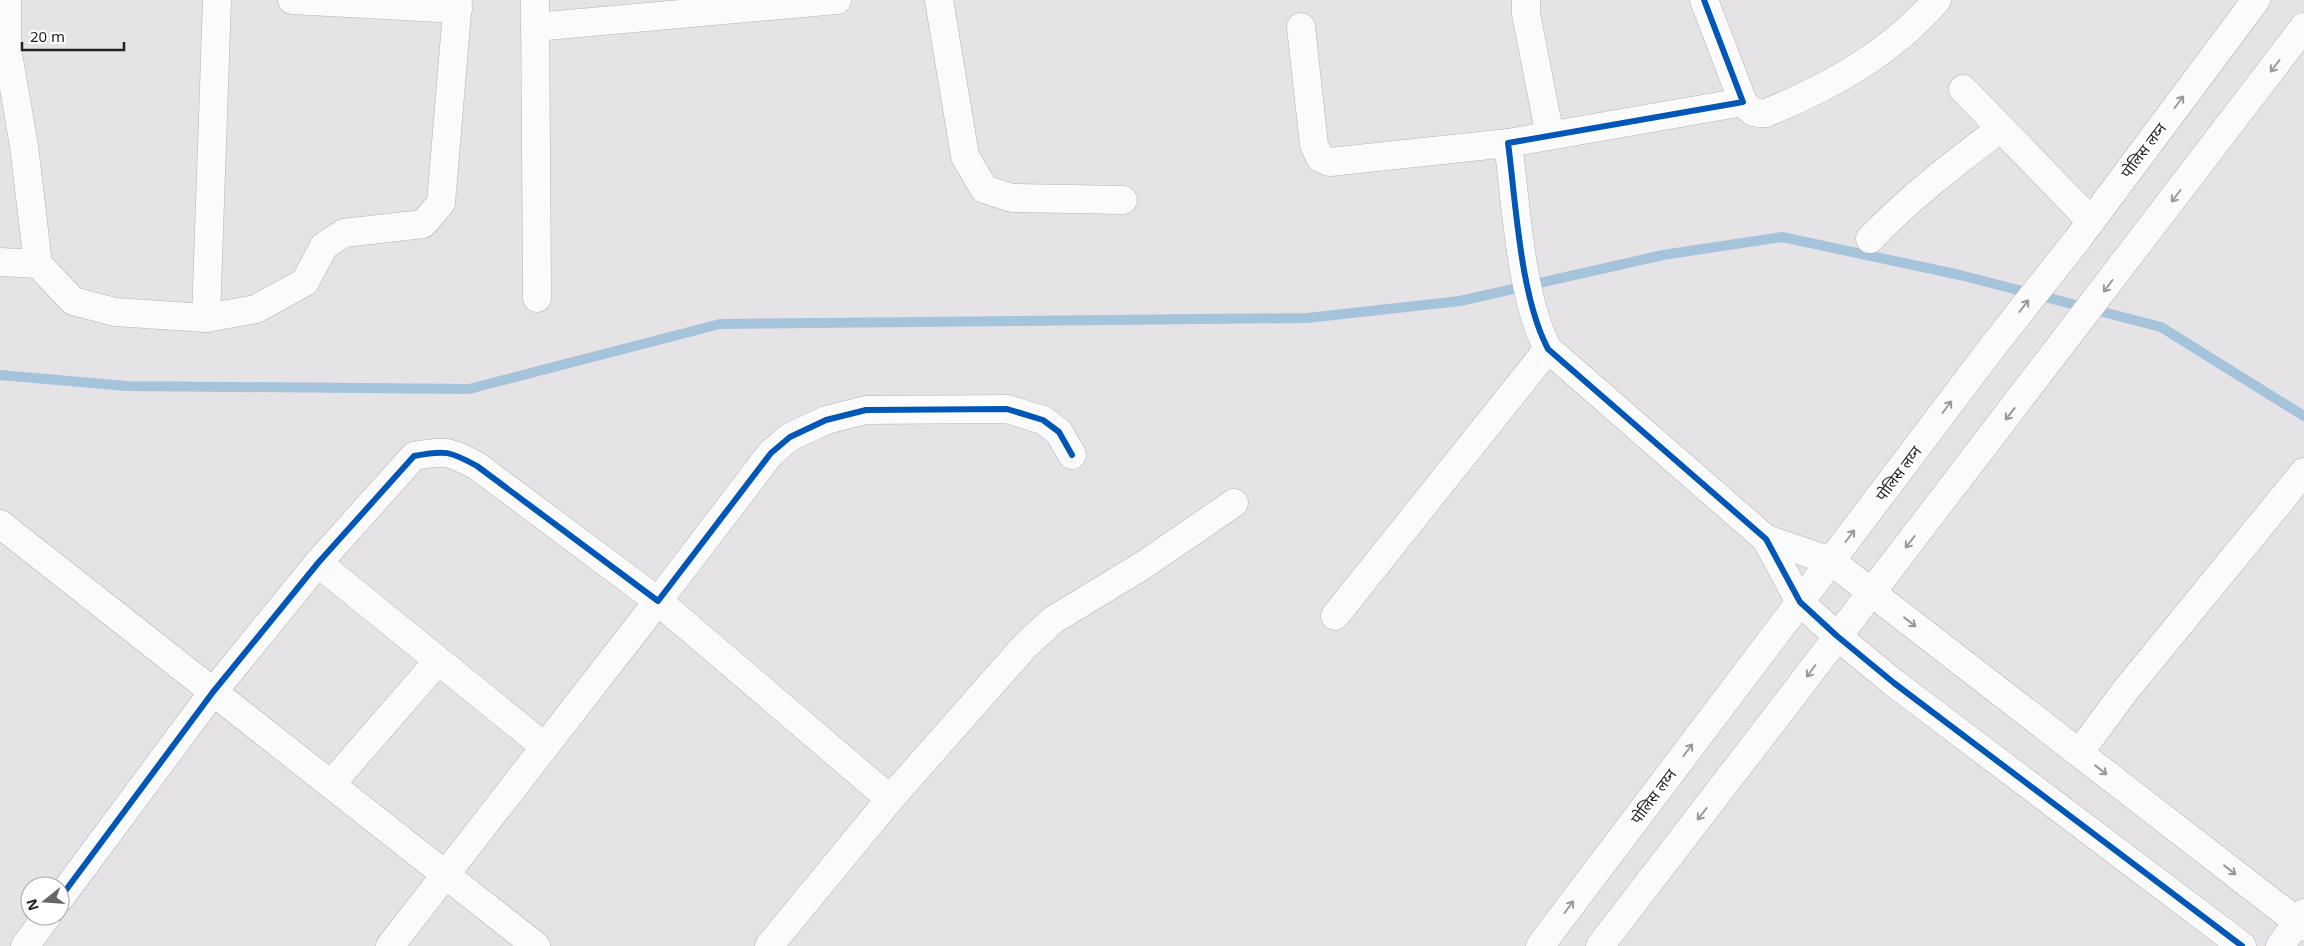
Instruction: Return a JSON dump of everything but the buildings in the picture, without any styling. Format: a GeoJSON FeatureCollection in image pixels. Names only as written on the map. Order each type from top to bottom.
{"type":"FeatureCollection","features":[{"type":"Feature","properties":{"kind":"street"},"geometry":{"type":"LineString","coordinates":[[7,0],[6,48],[24,146],[38,264],[73,301],[115,312],[206,318],[256,309],[305,282],[324,246],[344,233],[423,224],[441,203],[458,4],[292,0]]}},
{"type":"Feature","properties":{"kind":"street"},"geometry":{"type":"LineString","coordinates":[[206,318],[217,0]]}},
{"type":"Feature","properties":{"kind":"street"},"geometry":{"type":"LineString","coordinates":[[535,0],[537,298]]}},
{"type":"Feature","properties":{"kind":"street"},"geometry":{"type":"LineString","coordinates":[[535,27],[837,0]]}},
{"type":"Feature","properties":{"kind":"street"},"geometry":{"type":"LineString","coordinates":[[939,0],[965,156],[984,189],[1012,198],[1122,200]]}},
{"type":"Feature","properties":{"kind":"street"},"geometry":{"type":"LineString","coordinates":[[1526,0],[1526,14],[1550,136]]}},
{"type":"Feature","properties":{"kind":"street"},"geometry":{"type":"LineString","coordinates":[[1704,0],[1743,102],[1750,111],[1766,113],[1826,87],[1872,58],[1937,0]]}},
{"type":"Feature","properties":{"kind":"street","name":"पोलिस लय्न"},"geometry":{"type":"LineString","coordinates":[[1540,946],[1994,345],[2084,230],[2249,2]]}},
{"type":"Feature","properties":{"kind":"street"},"geometry":{"type":"LineString","coordinates":[[1301,27],[1309,119],[1314,145],[1320,158],[1330,162],[1508,143],[1743,102]]}},
{"type":"Feature","properties":{"kind":"street"},"geometry":{"type":"LineString","coordinates":[[1600,946],[1837,636],[2040,376],[2304,27]]}},
{"type":"Feature","properties":{"kind":"street"},"geometry":{"type":"LineString","coordinates":[[1963,89],[2001,128],[2084,230]]}},
{"type":"Feature","properties":{"kind":"street"},"geometry":{"type":"LineString","coordinates":[[1870,239],[1896,212],[1933,180],[2001,128]]}},
{"type":"Feature","properties":{"kind":"street"},"geometry":{"type":"LineString","coordinates":[[1508,143],[1524,268],[1544,341],[1766,539],[1800,602],[1837,636],[1894,683],[2242,946]]}},
{"type":"Feature","properties":{"kind":"street"},"geometry":{"type":"LineString","coordinates":[[0,262],[38,264]]}},
{"type":"Feature","properties":{"kind":"street"},"geometry":{"type":"LineString","coordinates":[[1335,616],[1544,341]]}},
{"type":"Feature","properties":{"kind":"street"},"geometry":{"type":"LineString","coordinates":[[390,946],[771,453],[790,437],[826,420],[866,410],[1007,410],[1043,420],[1059,432],[1072,455]]}},
{"type":"Feature","properties":{"kind":"street"},"geometry":{"type":"LineString","coordinates":[[70,885],[213,692],[318,563],[414,456],[435,452],[452,452],[477,466],[658,601],[890,799]]}},
{"type":"Feature","properties":{"kind":"street"},"geometry":{"type":"LineString","coordinates":[[2079,753],[2125,690],[2304,472]]}},
{"type":"Feature","properties":{"kind":"street"},"geometry":{"type":"LineString","coordinates":[[769,946],[890,799],[1024,646],[1053,620],[1142,566],[1234,503]]}},
{"type":"Feature","properties":{"kind":"street"},"geometry":{"type":"LineString","coordinates":[[0,524],[332,783],[536,946]]}},
{"type":"Feature","properties":{"kind":"street"},"geometry":{"type":"LineString","coordinates":[[1766,539],[1831,561],[2079,753],[2302,921],[2280,946]]}},
{"type":"Feature","properties":{"kind":"street"},"geometry":{"type":"LineString","coordinates":[[318,563],[545,747]]}},
{"type":"Feature","properties":{"kind":"street"},"geometry":{"type":"LineString","coordinates":[[332,783],[438,661]]}},
{"type":"Feature","properties":{"kind":"street"},"geometry":{"type":"LineString","coordinates":[[25,946],[40,926]]}},
{"type":"Feature","properties":{"kind":"waterway"},"geometry":{"type":"LineString","coordinates":[[0,375],[126,386],[469,389],[720,324],[1307,318],[1460,301],[1663,255],[1782,237],[1960,275],[2161,327],[2304,416]]}},
{"type":"Feature","properties":{"kind":"cycle path"},"geometry":{"type":"LineString","coordinates":[[1704,0],[1743,102],[1508,143],[1520,249],[1525,276],[1531,303],[1548,349],[1766,539],[1800,602],[1837,636],[1894,683],[2242,946]]}},
{"type":"Feature","properties":{"kind":"cycle path"},"geometry":{"type":"LineString","coordinates":[[70,885],[213,692],[318,563],[414,456],[447,453],[477,466],[658,601],[771,453],[790,437],[826,420],[866,410],[1007,409],[1043,420],[1059,432],[1072,455]]}}]}
